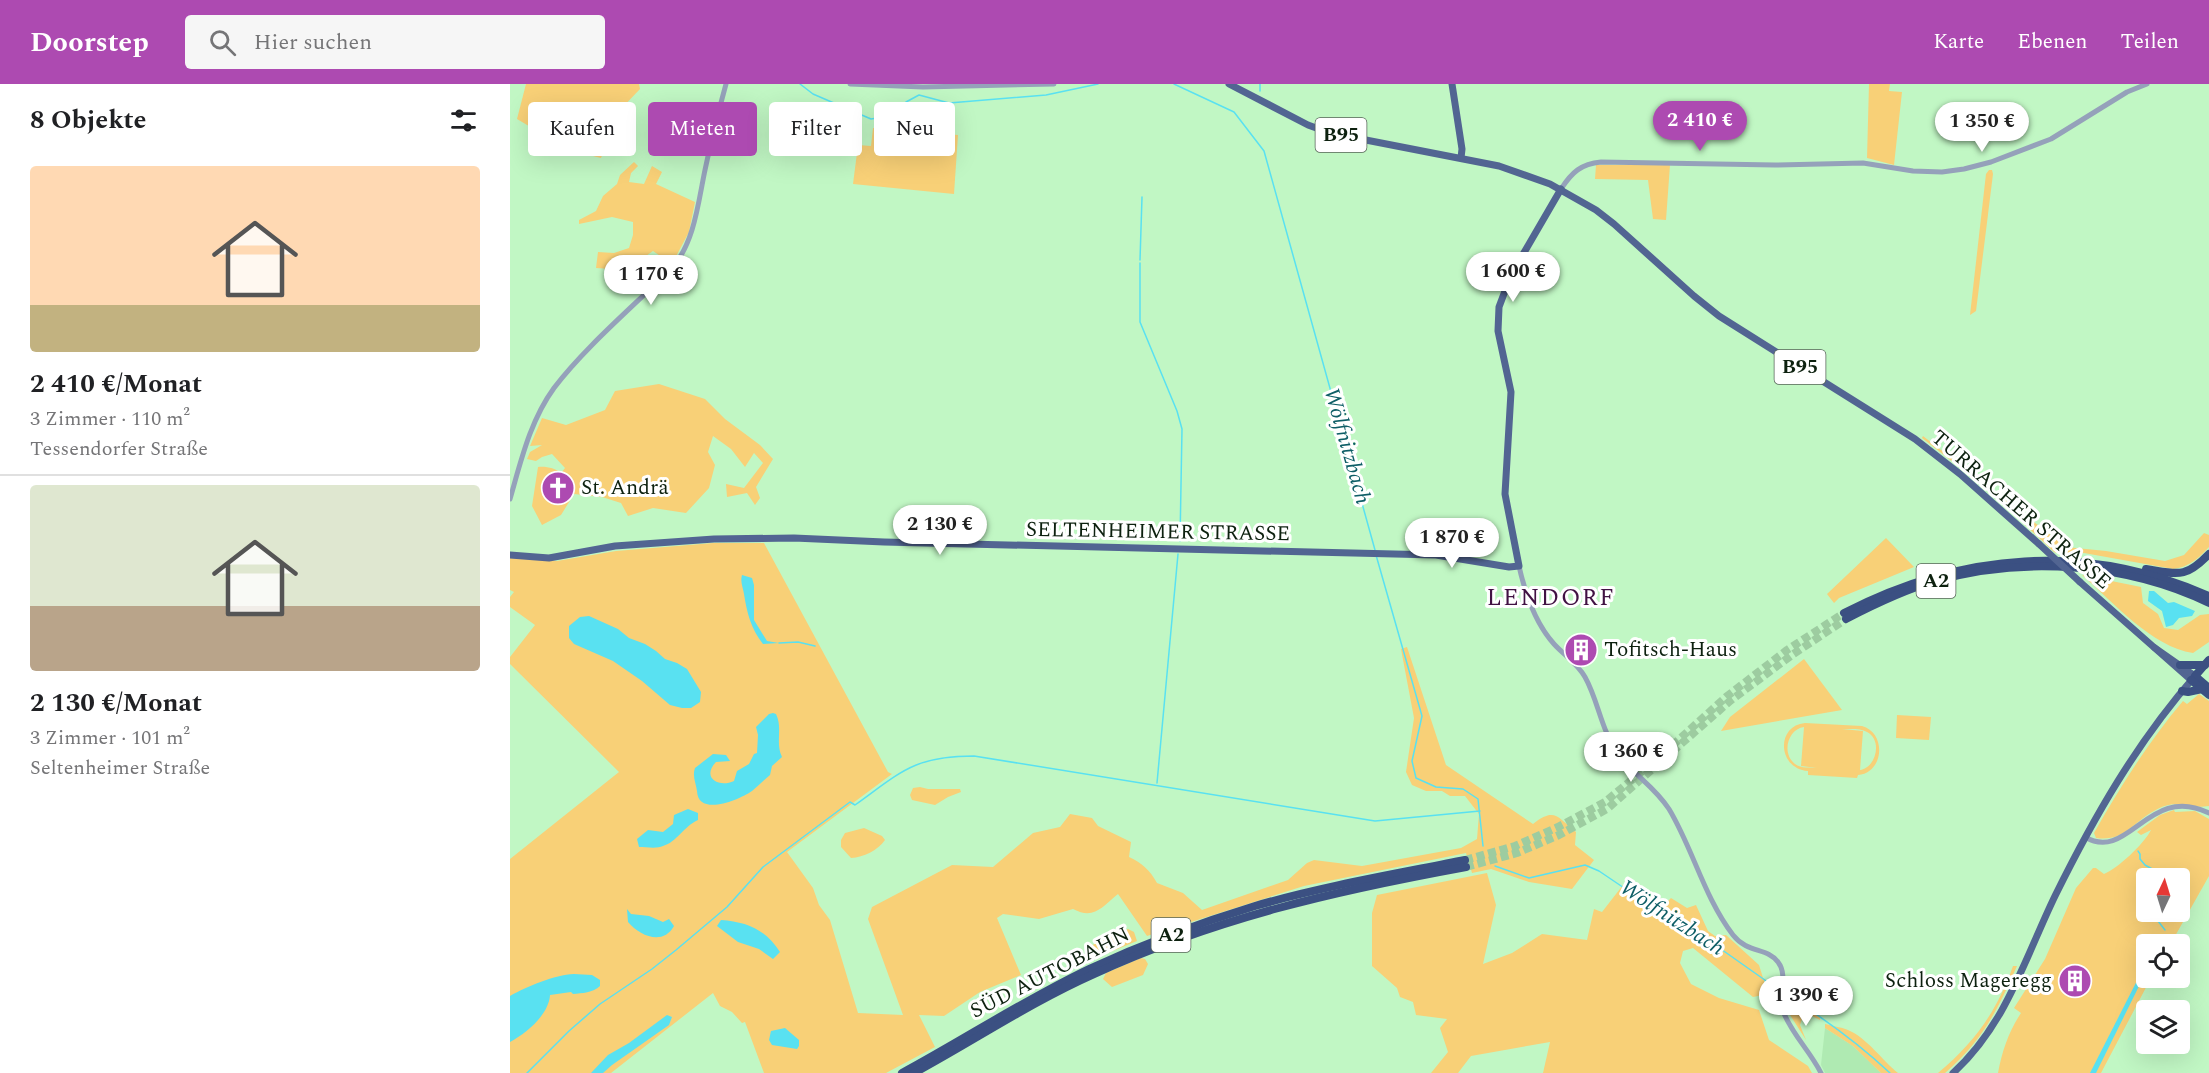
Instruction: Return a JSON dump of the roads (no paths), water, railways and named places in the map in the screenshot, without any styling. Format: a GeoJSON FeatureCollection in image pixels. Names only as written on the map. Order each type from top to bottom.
{"type":"FeatureCollection","features":[{"type":"Feature","properties":{"kind":"highway"},"geometry":{"type":"LineString","coordinates":[[2116,567],[2182,573],[2194,568],[2209,554]]}},
{"type":"Feature","properties":{"kind":"highway","name":"A2"},"geometry":{"type":"LineString","coordinates":[[2209,596],[2151,575],[2116,567],[2063,560],[2001,562],[1970,567],[1907,584],[1845,616],[1936,581],[1980,572],[2033,567],[2073,568],[2131,576],[2173,588],[2209,603]]}},
{"type":"Feature","properties":{"kind":"highway"},"geometry":{"type":"LineString","coordinates":[[2180,665],[2207,663]]}},
{"type":"Feature","properties":{"kind":"highway"},"geometry":{"type":"LineString","coordinates":[[2207,663],[2193,678],[2207,690]]}},
{"type":"Feature","properties":{"kind":"highway"},"geometry":{"type":"LineString","coordinates":[[2207,663],[2207,690]]}},
{"type":"Feature","properties":{"kind":"highway"},"geometry":{"type":"LineString","coordinates":[[2183,690],[2188,692],[2207,690]]}},
{"type":"Feature","properties":{"kind":"highway","name":"SÜD AUTOBAHN"},"geometry":{"type":"LineString","coordinates":[[902,1073],[1049,989],[1089,969],[1167,936],[1256,906],[1302,894],[1466,864],[1257,912],[1169,942],[1092,974],[1051,995],[914,1073]]}},
{"type":"Feature","properties":{"kind":"main road","name":"TURRACHER STRASSE"},"geometry":{"type":"LineString","coordinates":[[1230,84],[1308,125],[1330,133],[1512,170],[1561,189],[1596,210],[1719,316],[1915,439],[1960,474],[2183,674],[2193,678]]}},
{"type":"Feature","properties":{"kind":"main road"},"geometry":{"type":"LineString","coordinates":[[1452,84],[1462,149],[1461,158]]}},
{"type":"Feature","properties":{"kind":"main road"},"geometry":{"type":"LineString","coordinates":[[1519,566],[1505,494],[1511,392],[1498,331],[1499,307],[1511,275],[1561,189]]}},
{"type":"Feature","properties":{"kind":"main road","name":"SELTENHEIMER STRASSE"},"geometry":{"type":"LineString","coordinates":[[510,555],[549,558],[615,546],[714,539],[794,538],[1436,555],[1509,567],[1519,566]]}},
{"type":"Feature","properties":{"kind":"main road","name":"TURRACHER STRASSE"},"geometry":{"type":"LineString","coordinates":[[2155,648],[2180,665],[2193,678]]}},
{"type":"Feature","properties":{"kind":"main road"},"geometry":{"type":"LineString","coordinates":[[2183,674],[2183,690]]}},
{"type":"Feature","properties":{"kind":"main road"},"geometry":{"type":"LineString","coordinates":[[1953,1073],[1984,1040],[1999,1017],[2054,897],[2085,837],[2149,733],[2193,678]]}},
{"type":"Feature","properties":{"kind":"street"},"geometry":{"type":"LineString","coordinates":[[510,499],[529,435],[554,389],[577,362],[673,267],[683,254],[694,222],[726,84]]}},
{"type":"Feature","properties":{"kind":"street"},"geometry":{"type":"LineString","coordinates":[[850,84],[922,87],[1054,84]]}},
{"type":"Feature","properties":{"kind":"street"},"geometry":{"type":"LineString","coordinates":[[1561,189],[1575,170],[1590,163],[1601,162],[1775,165],[1863,163],[1913,171],[1942,172],[1964,169],[1992,162],[2051,139],[2127,92],[2147,84]]}},
{"type":"Feature","properties":{"kind":"street"},"geometry":{"type":"LineString","coordinates":[[1519,566],[1527,597],[1545,632],[1553,644],[1581,670],[1606,732],[1618,754],[1630,768],[1647,781],[1669,810],[1727,926],[1743,945],[1773,956],[1782,967],[1781,997],[1784,1014],[1821,1073]]}},
{"type":"Feature","properties":{"kind":"street"},"geometry":{"type":"LineString","coordinates":[[2085,837],[2098,843],[2114,841],[2150,816],[2168,808],[2189,807],[2209,813]]}},
{"type":"Feature","properties":{"kind":"water"},"geometry":{"type":"Polygon","coordinates":[[[742,575],[752,578],[754,585],[754,620],[767,641],[779,643],[763,644],[755,633],[741,582],[742,575]]]}},
{"type":"Feature","properties":{"kind":"water"},"geometry":{"type":"Polygon","coordinates":[[[2149,591],[2154,591],[2168,603],[2174,602],[2195,611],[2192,616],[2179,618],[2173,625],[2166,627],[2162,611],[2148,601],[2149,591]]]}},
{"type":"Feature","properties":{"kind":"water"},"geometry":{"type":"Polygon","coordinates":[[[589,616],[618,629],[629,638],[656,651],[665,659],[687,669],[701,692],[700,702],[691,708],[670,705],[642,681],[613,661],[574,644],[569,638],[569,626],[580,617],[589,616]]]}},
{"type":"Feature","properties":{"kind":"water"},"geometry":{"type":"Polygon","coordinates":[[[773,713],[778,719],[779,746],[782,757],[772,766],[770,775],[752,791],[729,802],[711,805],[699,799],[694,777],[695,768],[713,754],[726,755],[730,761],[716,762],[710,773],[711,777],[723,783],[734,781],[737,771],[749,764],[754,754],[757,753],[756,727],[773,713]]]}},
{"type":"Feature","properties":{"kind":"water"},"geometry":{"type":"Polygon","coordinates":[[[688,809],[698,813],[698,820],[672,841],[658,847],[639,847],[637,839],[648,830],[663,832],[673,824],[674,815],[688,809]]]}},
{"type":"Feature","properties":{"kind":"water"},"geometry":{"type":"Polygon","coordinates":[[[627,909],[631,914],[649,916],[663,922],[669,919],[674,926],[664,936],[645,935],[628,922],[627,909]]]}},
{"type":"Feature","properties":{"kind":"water"},"geometry":{"type":"Polygon","coordinates":[[[721,920],[755,928],[762,932],[780,952],[773,959],[759,949],[738,942],[717,926],[721,920]]]}},
{"type":"Feature","properties":{"kind":"water"},"geometry":{"type":"Polygon","coordinates":[[[592,975],[600,980],[600,986],[587,992],[550,995],[546,1009],[536,1022],[510,1042],[510,996],[558,976],[592,975]]]}},
{"type":"Feature","properties":{"kind":"water"},"geometry":{"type":"Polygon","coordinates":[[[2136,983],[2136,988],[2138,988],[2096,1073],[2090,1073],[2136,983]]]}},
{"type":"Feature","properties":{"kind":"water"},"geometry":{"type":"Polygon","coordinates":[[[667,1015],[672,1017],[669,1025],[603,1073],[591,1073],[608,1055],[629,1043],[667,1015]]]}},
{"type":"Feature","properties":{"kind":"water"},"geometry":{"type":"Polygon","coordinates":[[[785,1028],[799,1040],[797,1049],[772,1045],[769,1040],[771,1031],[785,1028]]]}},
{"type":"Feature","properties":{"kind":"waterway","name":"Wölfnitzbach"},"geometry":{"type":"LineString","coordinates":[[800,84],[813,94],[871,119],[890,116],[906,102],[919,95],[949,103],[1046,95],[1098,84]]}},
{"type":"Feature","properties":{"kind":"waterway","name":"Wölfnitzbach"},"geometry":{"type":"LineString","coordinates":[[1174,84],[1234,112],[1264,151],[1375,550]]}},
{"type":"Feature","properties":{"kind":"waterway"},"geometry":{"type":"LineString","coordinates":[[1260,84],[1260,91]]}},
{"type":"Feature","properties":{"kind":"waterway"},"geometry":{"type":"LineString","coordinates":[[1140,260],[1142,197]]}},
{"type":"Feature","properties":{"kind":"waterway"},"geometry":{"type":"LineString","coordinates":[[1140,263],[1140,322],[1177,411],[1182,429],[1180,541]]}},
{"type":"Feature","properties":{"kind":"waterway"},"geometry":{"type":"LineString","coordinates":[[1157,783],[1178,554]]}},
{"type":"Feature","properties":{"kind":"waterway","name":"Wölfnitzbach"},"geometry":{"type":"LineString","coordinates":[[1376,555],[1422,716],[1412,761],[1416,778],[1436,787],[1463,789],[1478,799],[1483,846]]}},
{"type":"Feature","properties":{"kind":"waterway"},"geometry":{"type":"LineString","coordinates":[[779,643],[798,642],[815,646]]}},
{"type":"Feature","properties":{"kind":"waterway"},"geometry":{"type":"LineString","coordinates":[[527,1073],[600,1004],[652,969],[727,907],[763,867],[850,802],[855,805],[897,775],[922,763],[937,759],[974,756],[1375,821],[1480,811]]}},
{"type":"Feature","properties":{"kind":"waterway"},"geometry":{"type":"LineString","coordinates":[[2138,851],[2140,859],[2150,868]]}},
{"type":"Feature","properties":{"kind":"waterway","name":"Wölfnitzbach"},"geometry":{"type":"LineString","coordinates":[[1495,866],[1529,878],[1585,865],[1599,871],[1667,917],[1684,923],[1779,990]]}},
{"type":"Feature","properties":{"kind":"waterway"},"geometry":{"type":"LineString","coordinates":[[2159,922],[2165,930]]}},
{"type":"Feature","properties":{"kind":"waterway","name":"Wölfnitzbach"},"geometry":{"type":"LineString","coordinates":[[1784,993],[1839,1030],[1890,1073]]}},
{"type":"Feature","properties":{"kind":"tunnel"},"geometry":{"type":"LineString","coordinates":[[1465,860],[1515,846],[1558,827],[1605,802],[1726,697],[1787,650],[1844,613]]}},
{"type":"Feature","properties":{"kind":"tunnel"},"geometry":{"type":"LineString","coordinates":[[1466,867],[1517,853],[1559,835],[1607,809],[1730,701],[1846,619]]}},
{"type":"Feature","properties":{"kind":"place","name":"St. Andrä"},"geometry":{"type":"Point","coordinates":[558,488]}},
{"type":"Feature","properties":{"kind":"place","name":"Tofitsch-Haus"},"geometry":{"type":"Point","coordinates":[1581,650]}},
{"type":"Feature","properties":{"kind":"place","name":"Schloss Mageregg"},"geometry":{"type":"Point","coordinates":[2075,981]}},
{"type":"Feature","properties":{"kind":"district","name":"LENDORF"},"geometry":{"type":"Point","coordinates":[1551,598]}}]}
